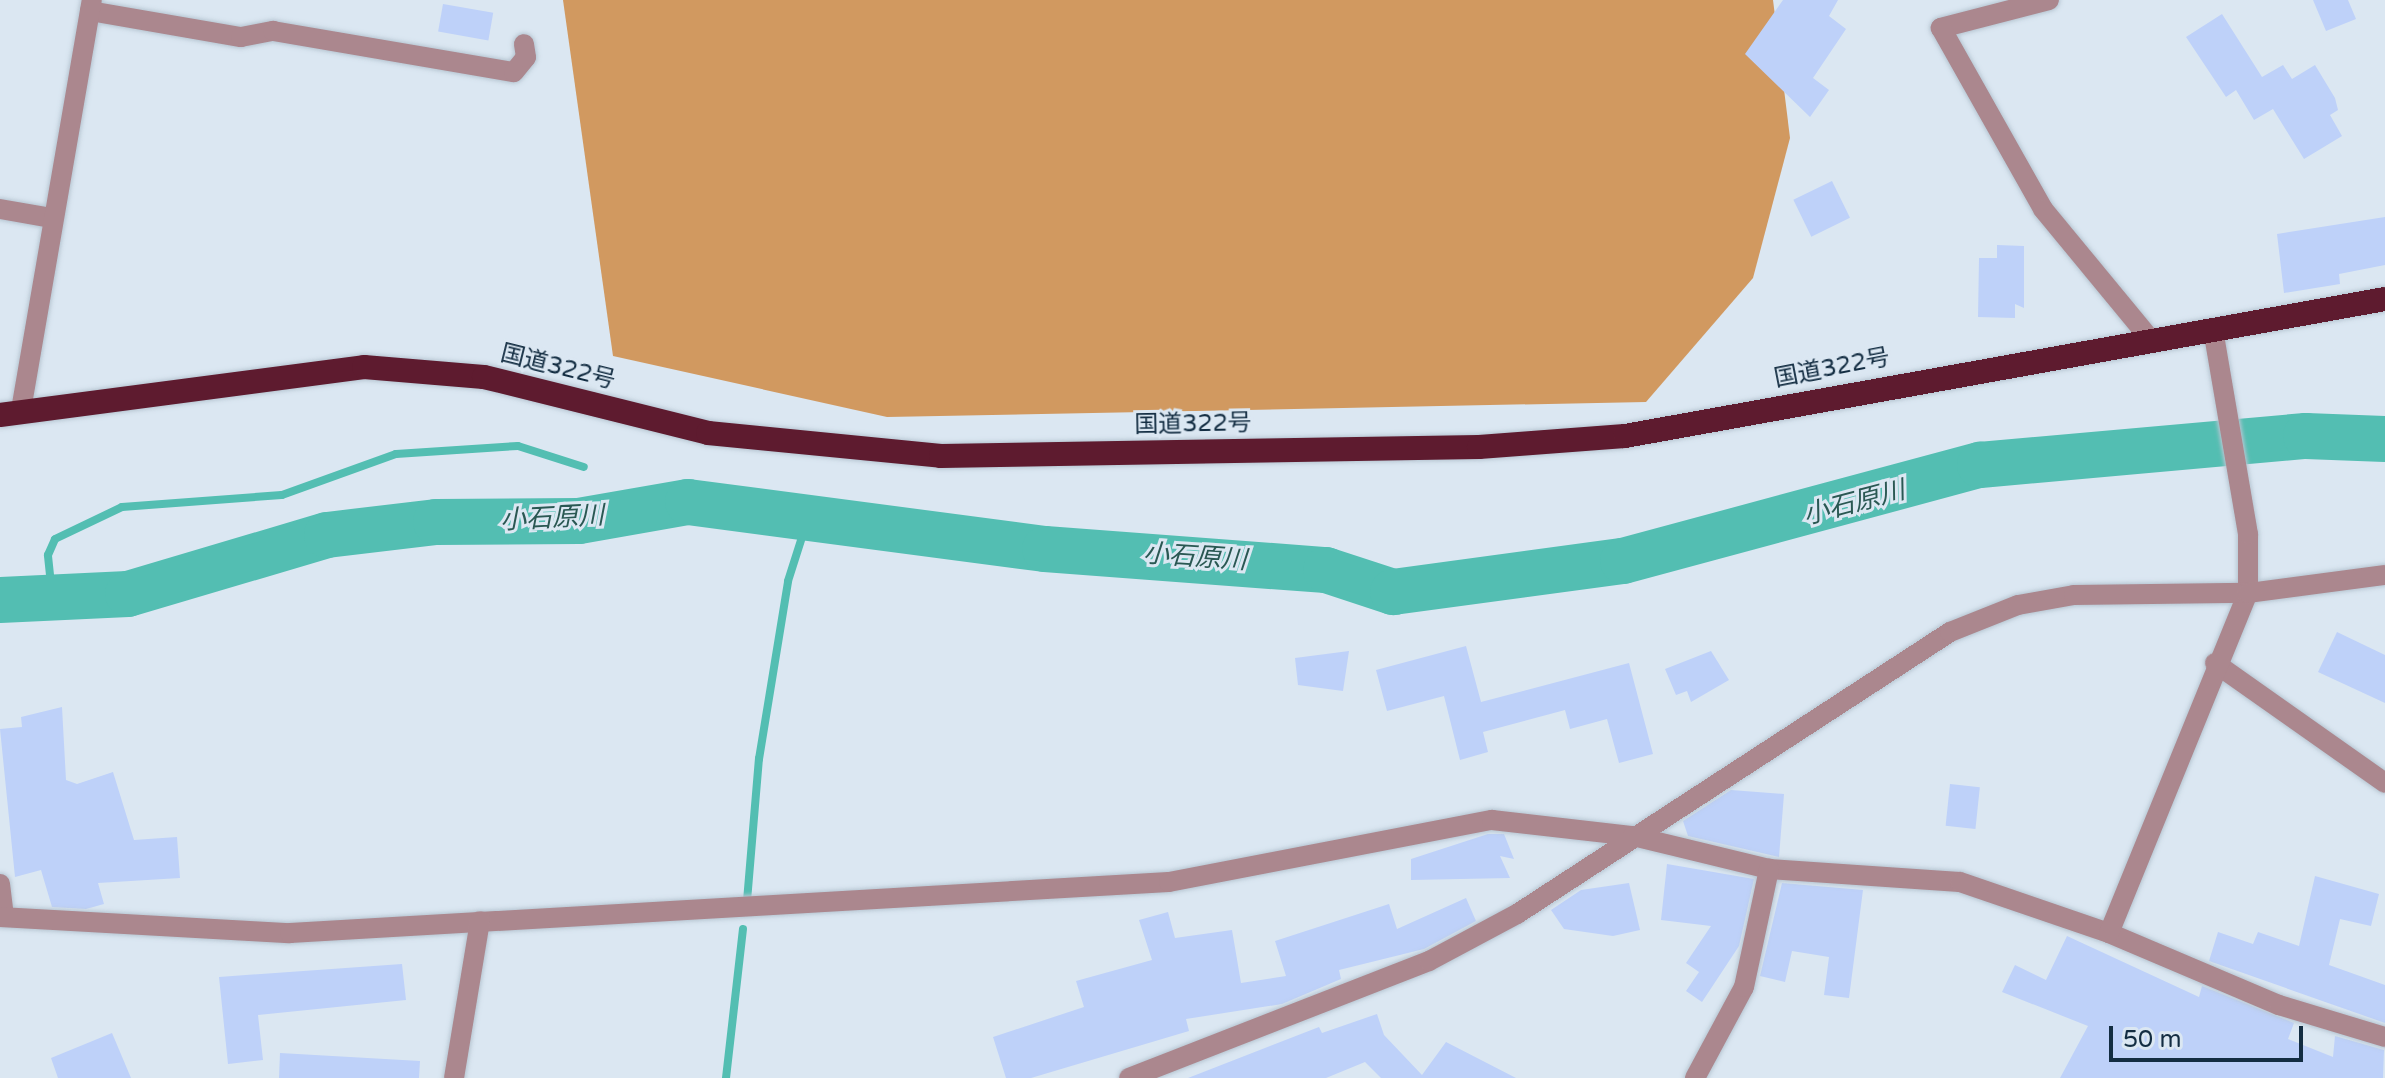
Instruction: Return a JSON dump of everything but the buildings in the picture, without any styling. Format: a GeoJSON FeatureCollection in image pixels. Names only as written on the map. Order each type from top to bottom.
{"type":"FeatureCollection","features":[{"type":"Feature","properties":{"kind":"highway","name":"国道322号"},"geometry":{"type":"LineString","coordinates":[[10,412],[364,367],[484,377],[708,433],[941,456],[1479,447],[1625,436],[2385,299]]}},
{"type":"Feature","properties":{"kind":"street"},"geometry":{"type":"LineString","coordinates":[[2049,0],[1941,28],[2043,209],[2150,339]]}},
{"type":"Feature","properties":{"kind":"street"},"geometry":{"type":"LineString","coordinates":[[10,412],[52,218],[91,6],[241,37],[273,31],[514,72],[526,57],[524,44]]}},
{"type":"Feature","properties":{"kind":"street"},"geometry":{"type":"LineString","coordinates":[[0,209],[52,218]]}},
{"type":"Feature","properties":{"kind":"street"},"geometry":{"type":"LineString","coordinates":[[2109,933],[2215,663],[2248,593],[2248,534],[2222,364],[2213,330]]}},
{"type":"Feature","properties":{"kind":"street"},"geometry":{"type":"LineString","coordinates":[[1129,1078],[1429,961],[1517,914],[1950,632],[2018,605],[2074,595],[2248,593],[2385,575]]}},
{"type":"Feature","properties":{"kind":"street"},"geometry":{"type":"LineString","coordinates":[[2215,663],[2385,783]]}},
{"type":"Feature","properties":{"kind":"street"},"geometry":{"type":"LineString","coordinates":[[0,884],[2,917],[290,933],[1169,882],[1492,820],[1633,836],[1769,869],[1960,882],[2109,933],[2279,1005],[2385,1037]]}},
{"type":"Feature","properties":{"kind":"street"},"geometry":{"type":"LineString","coordinates":[[1695,1078],[1744,987],[1769,869]]}},
{"type":"Feature","properties":{"kind":"street"},"geometry":{"type":"LineString","coordinates":[[454,1078],[480,921]]}},
{"type":"Feature","properties":{"kind":"shaded area"},"geometry":{"type":"Polygon","coordinates":[[[563,0],[1773,0],[1790,138],[1753,278],[1646,402],[887,417],[613,356],[563,0]]]}},
{"type":"Feature","properties":{"kind":"waterway","name":"小石原川"},"geometry":{"type":"LineString","coordinates":[[0,600],[128,594],[327,535],[436,522],[579,521],[688,502],[1045,549],[1326,570],[1393,592],[1623,561],[1980,465],[2306,436],[2385,439]]}},
{"type":"Feature","properties":{"kind":"waterway"},"geometry":{"type":"LineString","coordinates":[[52,594],[48,555],[55,539],[122,507],[282,495],[396,454],[518,446],[584,467]]}},
{"type":"Feature","properties":{"kind":"waterway"},"geometry":{"type":"LineString","coordinates":[[747,901],[759,759],[788,581],[809,515]]}},
{"type":"Feature","properties":{"kind":"waterway"},"geometry":{"type":"LineString","coordinates":[[726,1078],[743,929]]}}]}
